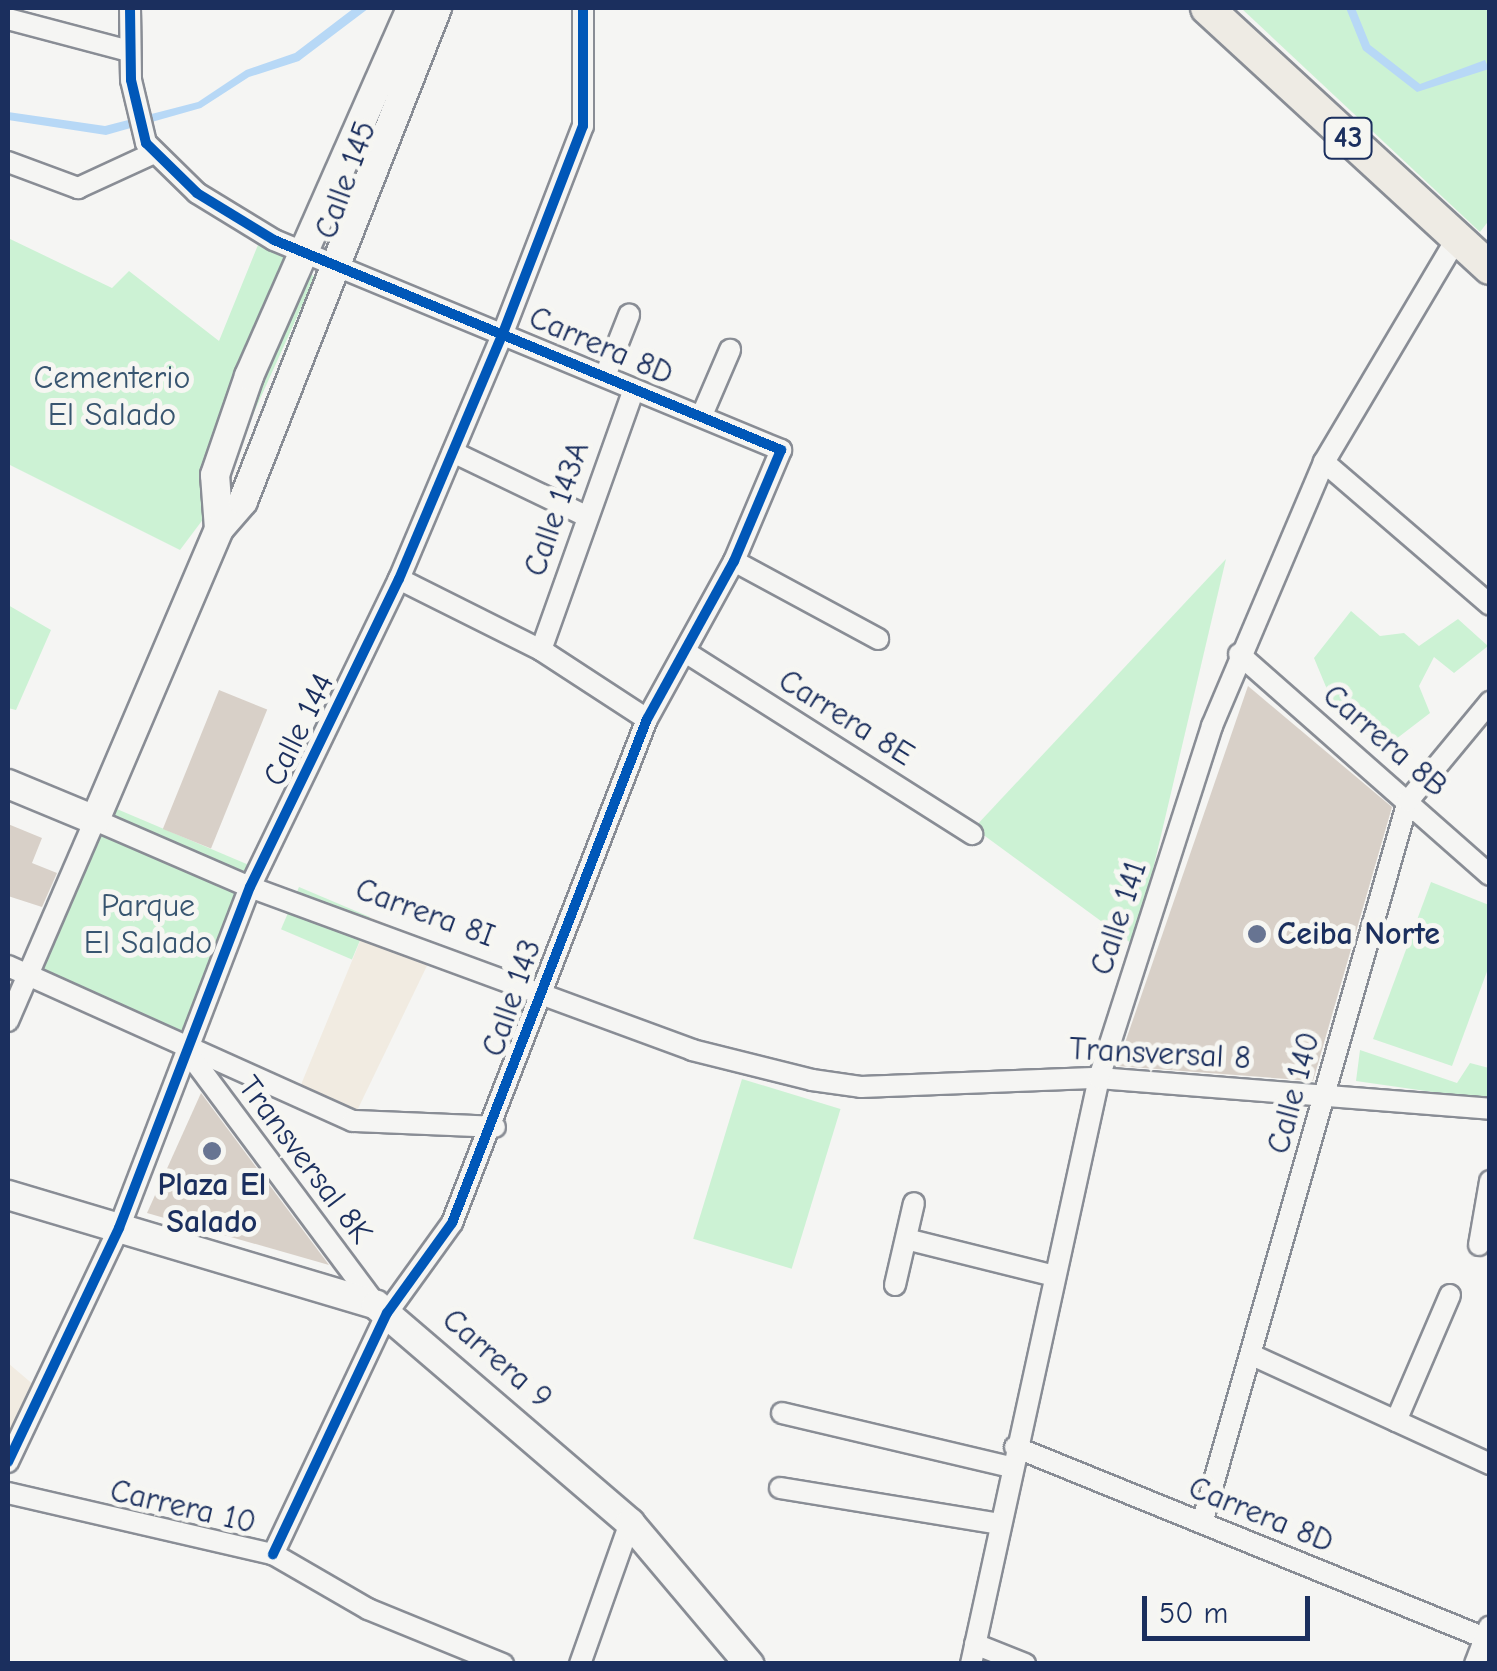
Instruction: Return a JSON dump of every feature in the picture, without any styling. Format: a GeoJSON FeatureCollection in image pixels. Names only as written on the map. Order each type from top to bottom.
{"type":"FeatureCollection","features":[{"type":"Feature","properties":{"kind":"main road","name":"43"},"geometry":{"type":"LineString","coordinates":[[1206,8],[1490,268]]}},
{"type":"Feature","properties":{"kind":"street"},"geometry":{"type":"LineString","coordinates":[[8,162],[78,188],[148,148],[136,108],[128,51],[130,8]]}},
{"type":"Feature","properties":{"kind":"street","name":"Calle 145"},"geometry":{"type":"LineString","coordinates":[[8,1021],[17,970],[95,820],[219,528],[242,501],[340,267],[403,60],[412,8]]}},
{"type":"Feature","properties":{"kind":"street","name":"Calle 145"},"geometry":{"type":"LineString","coordinates":[[219,528],[215,475],[249,376],[305,253],[403,60],[437,8]]}},
{"type":"Feature","properties":{"kind":"street","name":"Calle 144"},"geometry":{"type":"LineString","coordinates":[[8,1462],[119,1228],[250,887],[400,579],[503,333],[583,126],[583,8]]}},
{"type":"Feature","properties":{"kind":"street"},"geometry":{"type":"LineString","coordinates":[[8,19],[128,51]]}},
{"type":"Feature","properties":{"kind":"street","name":"Carrera 8D"},"geometry":{"type":"LineString","coordinates":[[148,148],[213,204],[305,253],[702,414],[781,450]]}},
{"type":"Feature","properties":{"kind":"street","name":"Calle 141"},"geometry":{"type":"LineString","coordinates":[[973,1654],[1050,1274],[1099,1078],[1239,654],[1324,462],[1457,238]]}},
{"type":"Feature","properties":{"kind":"street"},"geometry":{"type":"LineString","coordinates":[[604,376],[629,315]]}},
{"type":"Feature","properties":{"kind":"street"},"geometry":{"type":"LineString","coordinates":[[702,414],[730,350]]}},
{"type":"Feature","properties":{"kind":"street"},"geometry":{"type":"LineString","coordinates":[[249,376],[286,396]]}},
{"type":"Feature","properties":{"kind":"street","name":"Calle 143A"},"geometry":{"type":"LineString","coordinates":[[541,650],[584,514],[634,388]]}},
{"type":"Feature","properties":{"kind":"street","name":"Calle 143"},"geometry":{"type":"LineString","coordinates":[[274,1554],[382,1309],[452,1224],[495,1127],[538,992],[648,719],[687,654],[734,561],[781,450]]}},
{"type":"Feature","properties":{"kind":"street"},"geometry":{"type":"LineString","coordinates":[[453,452],[584,514]]}},
{"type":"Feature","properties":{"kind":"street"},"geometry":{"type":"LineString","coordinates":[[1324,462],[1490,605]]}},
{"type":"Feature","properties":{"kind":"street"},"geometry":{"type":"LineString","coordinates":[[734,561],[878,639]]}},
{"type":"Feature","properties":{"kind":"street"},"geometry":{"type":"LineString","coordinates":[[400,579],[541,650],[648,719]]}},
{"type":"Feature","properties":{"kind":"street","name":"Carrera 8E"},"geometry":{"type":"LineString","coordinates":[[687,654],[972,834]]}},
{"type":"Feature","properties":{"kind":"street","name":"Carrera 8B"},"geometry":{"type":"LineString","coordinates":[[1239,654],[1490,875]]}},
{"type":"Feature","properties":{"kind":"street","name":"Calle 140"},"geometry":{"type":"LineString","coordinates":[[1202,1524],[1408,800],[1490,702]]}},
{"type":"Feature","properties":{"kind":"street","name":"Carrera 8I"},"geometry":{"type":"LineString","coordinates":[[8,784],[250,887],[692,1050],[812,1080],[886,1086]]}},
{"type":"Feature","properties":{"kind":"street"},"geometry":{"type":"LineString","coordinates":[[17,970],[186,1050],[353,1120],[495,1127]]}},
{"type":"Feature","properties":{"kind":"street","name":"Transversal 8K"},"geometry":{"type":"LineString","coordinates":[[186,1050],[382,1309]]}},
{"type":"Feature","properties":{"kind":"street","name":"Transversal 8"},"geometry":{"type":"LineString","coordinates":[[886,1086],[1099,1078],[1490,1109]]}},
{"type":"Feature","properties":{"kind":"street"},"geometry":{"type":"LineString","coordinates":[[1480,1245],[1490,1181]]}},
{"type":"Feature","properties":{"kind":"street","name":"Carrera 9"},"geometry":{"type":"LineString","coordinates":[[8,1195],[382,1309],[630,1523],[749,1664]]}},
{"type":"Feature","properties":{"kind":"street"},"geometry":{"type":"LineString","coordinates":[[895,1285],[914,1203]]}},
{"type":"Feature","properties":{"kind":"street"},"geometry":{"type":"LineString","coordinates":[[906,1238],[1050,1274]]}},
{"type":"Feature","properties":{"kind":"street"},"geometry":{"type":"LineString","coordinates":[[1396,1421],[1450,1294]]}},
{"type":"Feature","properties":{"kind":"street"},"geometry":{"type":"LineString","coordinates":[[1252,1355],[1490,1464]]}},
{"type":"Feature","properties":{"kind":"street","name":"Carrera 8D"},"geometry":{"type":"LineString","coordinates":[[782,1412],[1013,1457],[1487,1632]]}},
{"type":"Feature","properties":{"kind":"street"},"geometry":{"type":"LineString","coordinates":[[780,1488],[1000,1524]]}},
{"type":"Feature","properties":{"kind":"street","name":"Carrera 10"},"geometry":{"type":"LineString","coordinates":[[8,1493],[274,1554],[368,1609],[503,1664]]}},
{"type":"Feature","properties":{"kind":"street"},"geometry":{"type":"LineString","coordinates":[[580,1664],[630,1523]]}},
{"type":"Feature","properties":{"kind":"street"},"geometry":{"type":"LineString","coordinates":[[1475,1664],[1487,1632]]}},
{"type":"Feature","properties":{"kind":"street"},"geometry":{"type":"LineString","coordinates":[[973,1654],[1025,1664]]}},
{"type":"Feature","properties":{"kind":"shaded area"},"geometry":{"type":"Polygon","coordinates":[[[370,917],[437,945],[354,1117],[298,1092],[370,917]]]}},
{"type":"Feature","properties":{"kind":"shaded area"},"geometry":{"type":"Polygon","coordinates":[[[8,1363],[35,1386],[8,1439],[8,1363]]]}},
{"type":"Feature","properties":{"kind":"green space"},"geometry":{"type":"Polygon","coordinates":[[[1241,8],[1489,8],[1490,219],[1480,232],[1241,8]]]}},
{"type":"Feature","properties":{"kind":"green space","name":"Cementerio El Salado"},"geometry":{"type":"Polygon","coordinates":[[[8,238],[112,288],[129,271],[219,341],[260,240],[315,277],[210,510],[180,550],[8,464],[8,238]]]}},
{"type":"Feature","properties":{"kind":"green space"},"geometry":{"type":"Polygon","coordinates":[[[1226,559],[1135,946],[974,828],[1226,559]]]}},
{"type":"Feature","properties":{"kind":"green space"},"geometry":{"type":"Polygon","coordinates":[[[8,605],[51,630],[16,710],[8,708],[8,605]]]}},
{"type":"Feature","properties":{"kind":"green space"},"geometry":{"type":"Polygon","coordinates":[[[1351,611],[1380,636],[1404,633],[1419,646],[1458,619],[1488,646],[1454,673],[1434,657],[1419,686],[1430,713],[1383,749],[1334,706],[1314,658],[1351,611]]]}},
{"type":"Feature","properties":{"kind":"green space","name":"Parque El Salado"},"geometry":{"type":"Polygon","coordinates":[[[105,804],[263,871],[193,1038],[34,971],[105,804]]]}},
{"type":"Feature","properties":{"kind":"green space"},"geometry":{"type":"Polygon","coordinates":[[[1431,882],[1489,905],[1489,966],[1452,1066],[1373,1039],[1431,882]]]}},
{"type":"Feature","properties":{"kind":"green space"},"geometry":{"type":"Polygon","coordinates":[[[299,887],[370,917],[352,959],[281,929],[299,887]]]}},
{"type":"Feature","properties":{"kind":"green space"},"geometry":{"type":"Polygon","coordinates":[[[1360,1050],[1457,1083],[1470,1063],[1489,1068],[1489,1100],[1356,1081],[1360,1050]]]}},
{"type":"Feature","properties":{"kind":"green space"},"geometry":{"type":"Polygon","coordinates":[[[742,1079],[840,1109],[792,1269],[693,1239],[742,1079]]]}},
{"type":"Feature","properties":{"kind":"water"},"geometry":{"type":"Polygon","coordinates":[[[354,8],[369,8],[299,61],[249,77],[201,108],[106,135],[8,120],[8,112],[105,126],[198,102],[246,70],[295,53],[354,8]]]}},
{"type":"Feature","properties":{"kind":"water"},"geometry":{"type":"Polygon","coordinates":[[[1346,8],[1355,8],[1370,45],[1420,84],[1485,60],[1489,69],[1417,92],[1363,50],[1346,8]]]}},
{"type":"Feature","properties":{"kind":"building","name":"Ceiba Norte"},"geometry":{"type":"Polygon","coordinates":[[[1248,686],[1392,807],[1313,1081],[1117,1066],[1248,686]]]}},
{"type":"Feature","properties":{"kind":"building"},"geometry":{"type":"Polygon","coordinates":[[[219,690],[267,709],[211,849],[163,829],[219,690]]]}},
{"type":"Feature","properties":{"kind":"building"},"geometry":{"type":"Polygon","coordinates":[[[8,824],[42,838],[32,863],[57,873],[42,907],[8,896],[8,824]]]}},
{"type":"Feature","properties":{"kind":"building","name":"Plaza El Salado"},"geometry":{"type":"Polygon","coordinates":[[[201,1093],[329,1265],[147,1213],[201,1093]]]}},
{"type":"Feature","properties":{"kind":"cycle path"},"geometry":{"type":"LineString","coordinates":[[130,8],[131,80],[146,143],[197,193],[274,240],[781,450],[734,561],[647,719],[452,1223],[387,1313],[273,1554]]}},
{"type":"Feature","properties":{"kind":"cycle path"},"geometry":{"type":"LineString","coordinates":[[8,1462],[119,1228],[250,887],[399,579],[503,333],[583,126],[583,8]]}},
{"type":"Feature","properties":{"kind":"place","name":"Ceiba Norte"},"geometry":{"type":"Point","coordinates":[1257,934]}},
{"type":"Feature","properties":{"kind":"place","name":"Plaza El Salado"},"geometry":{"type":"Point","coordinates":[212,1151]}}]}
